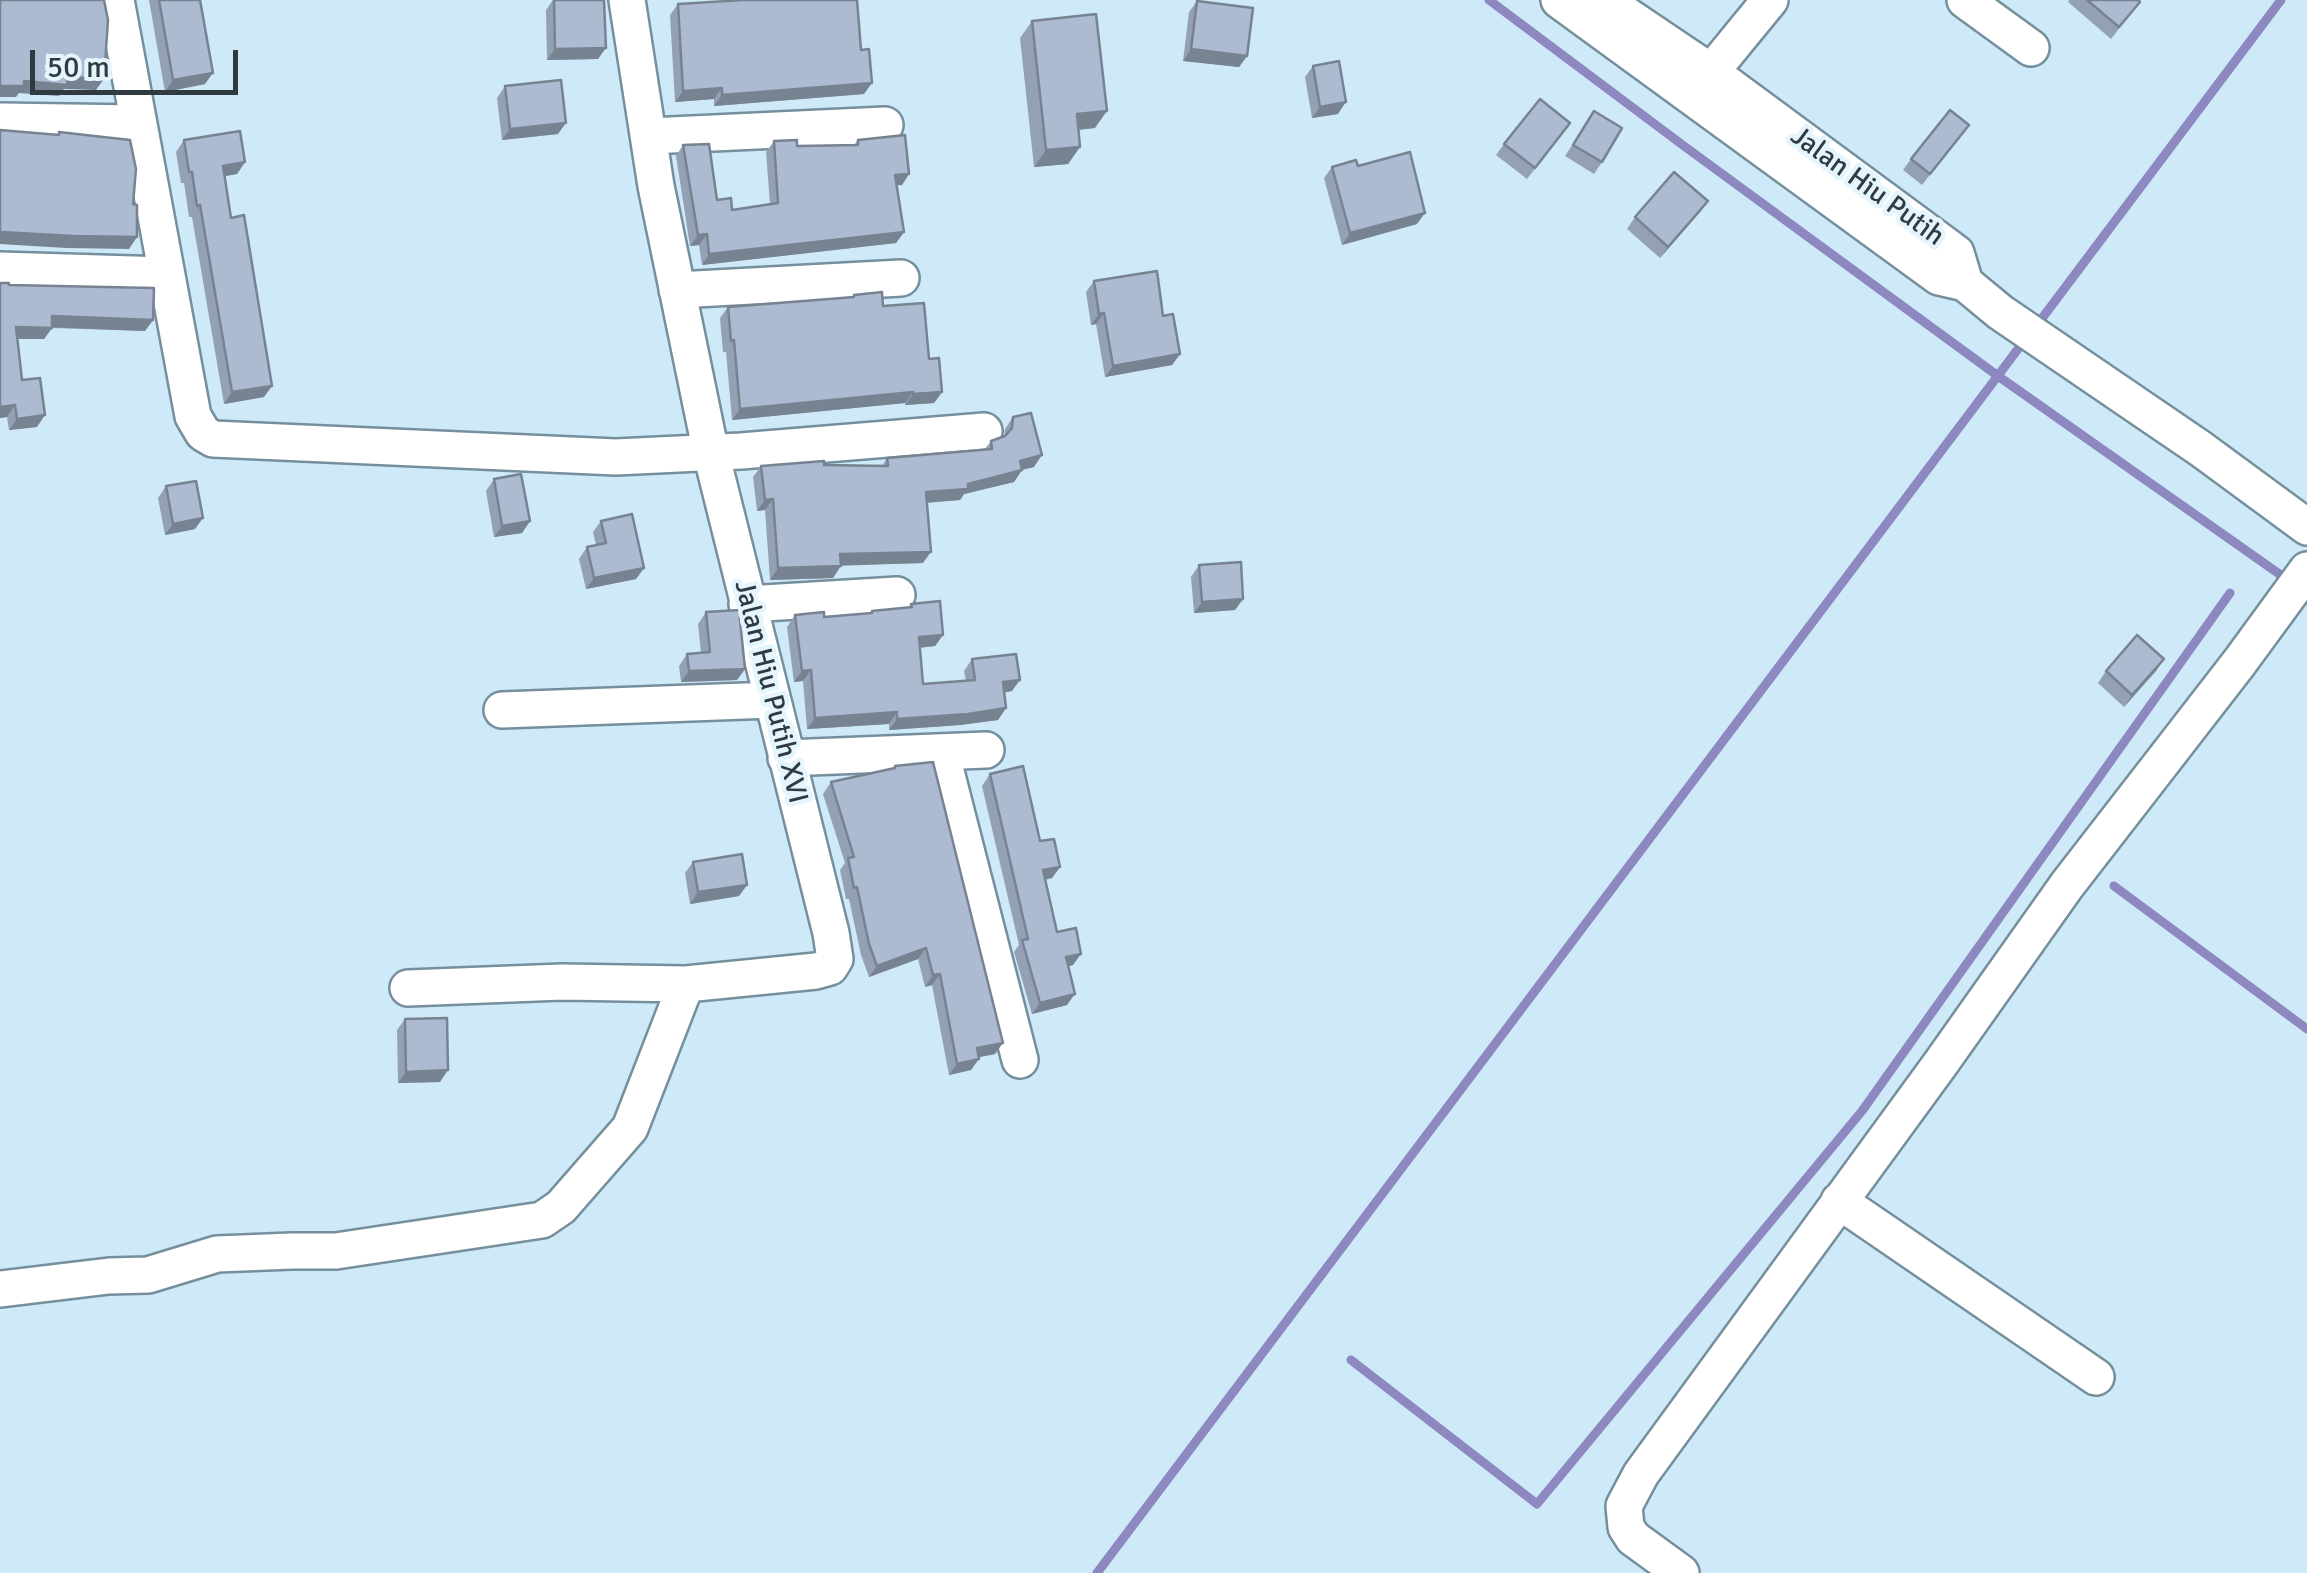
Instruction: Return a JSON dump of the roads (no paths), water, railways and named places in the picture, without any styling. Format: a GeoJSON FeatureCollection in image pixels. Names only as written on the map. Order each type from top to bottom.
{"type":"FeatureCollection","features":[{"type":"Feature","properties":{"kind":"street"},"geometry":{"type":"LineString","coordinates":[[116,0],[193,416],[203,433],[212,439],[616,456],[711,453],[984,431]]}},
{"type":"Feature","properties":{"kind":"street","name":"Jalan Hiu Putih XVI"},"geometry":{"type":"LineString","coordinates":[[408,988],[562,982],[686,984],[816,971],[830,967],[834,959],[831,933],[711,453],[648,136],[627,0]]}},
{"type":"Feature","properties":{"kind":"street"},"geometry":{"type":"LineString","coordinates":[[1558,0],[1939,277],[1965,283]]}},
{"type":"Feature","properties":{"kind":"street","name":"Jalan Hiu Putih"},"geometry":{"type":"LineString","coordinates":[[1604,0],[1711,72],[1956,253],[1965,283],[2006,316],[2201,449],[2307,527]]}},
{"type":"Feature","properties":{"kind":"street"},"geometry":{"type":"LineString","coordinates":[[1711,72],[1770,0]]}},
{"type":"Feature","properties":{"kind":"street"},"geometry":{"type":"LineString","coordinates":[[1965,0],[2031,48]]}},
{"type":"Feature","properties":{"kind":"street"},"geometry":{"type":"LineString","coordinates":[[0,121],[138,122]]}},
{"type":"Feature","properties":{"kind":"street"},"geometry":{"type":"LineString","coordinates":[[648,136],[885,125]]}},
{"type":"Feature","properties":{"kind":"street"},"geometry":{"type":"LineString","coordinates":[[0,270],[166,275]]}},
{"type":"Feature","properties":{"kind":"street"},"geometry":{"type":"LineString","coordinates":[[677,290],[900,278]]}},
{"type":"Feature","properties":{"kind":"street"},"geometry":{"type":"LineString","coordinates":[[1681,1573],[1632,1538],[1626,1527],[1624,1506],[1640,1474],[2067,886],[2307,570]]}},
{"type":"Feature","properties":{"kind":"street"},"geometry":{"type":"LineString","coordinates":[[747,604],[897,595]]}},
{"type":"Feature","properties":{"kind":"street"},"geometry":{"type":"LineString","coordinates":[[502,710],[772,700]]}},
{"type":"Feature","properties":{"kind":"street"},"geometry":{"type":"LineString","coordinates":[[786,758],[986,750]]}},
{"type":"Feature","properties":{"kind":"street"},"geometry":{"type":"LineString","coordinates":[[941,752],[1020,1060]]}},
{"type":"Feature","properties":{"kind":"street"},"geometry":{"type":"LineString","coordinates":[[1,1290],[148,1275],[217,1254],[336,1252],[542,1220],[560,1207],[630,1128],[686,984]]}},
{"type":"Feature","properties":{"kind":"street"},"geometry":{"type":"LineString","coordinates":[[1840,1201],[2096,1377]]}},
{"type":"Feature","properties":{"kind":"waterway"},"geometry":{"type":"LineString","coordinates":[[1489,0],[1998,376],[2285,578]]}},
{"type":"Feature","properties":{"kind":"waterway"},"geometry":{"type":"LineString","coordinates":[[2034,329],[2281,0]]}},
{"type":"Feature","properties":{"kind":"waterway"},"geometry":{"type":"LineString","coordinates":[[1097,1573],[2024,341]]}},
{"type":"Feature","properties":{"kind":"waterway"},"geometry":{"type":"LineString","coordinates":[[1351,1360],[1537,1504],[1862,1111],[2230,593]]}},
{"type":"Feature","properties":{"kind":"waterway"},"geometry":{"type":"LineString","coordinates":[[2114,886],[2307,1029]]}}]}
